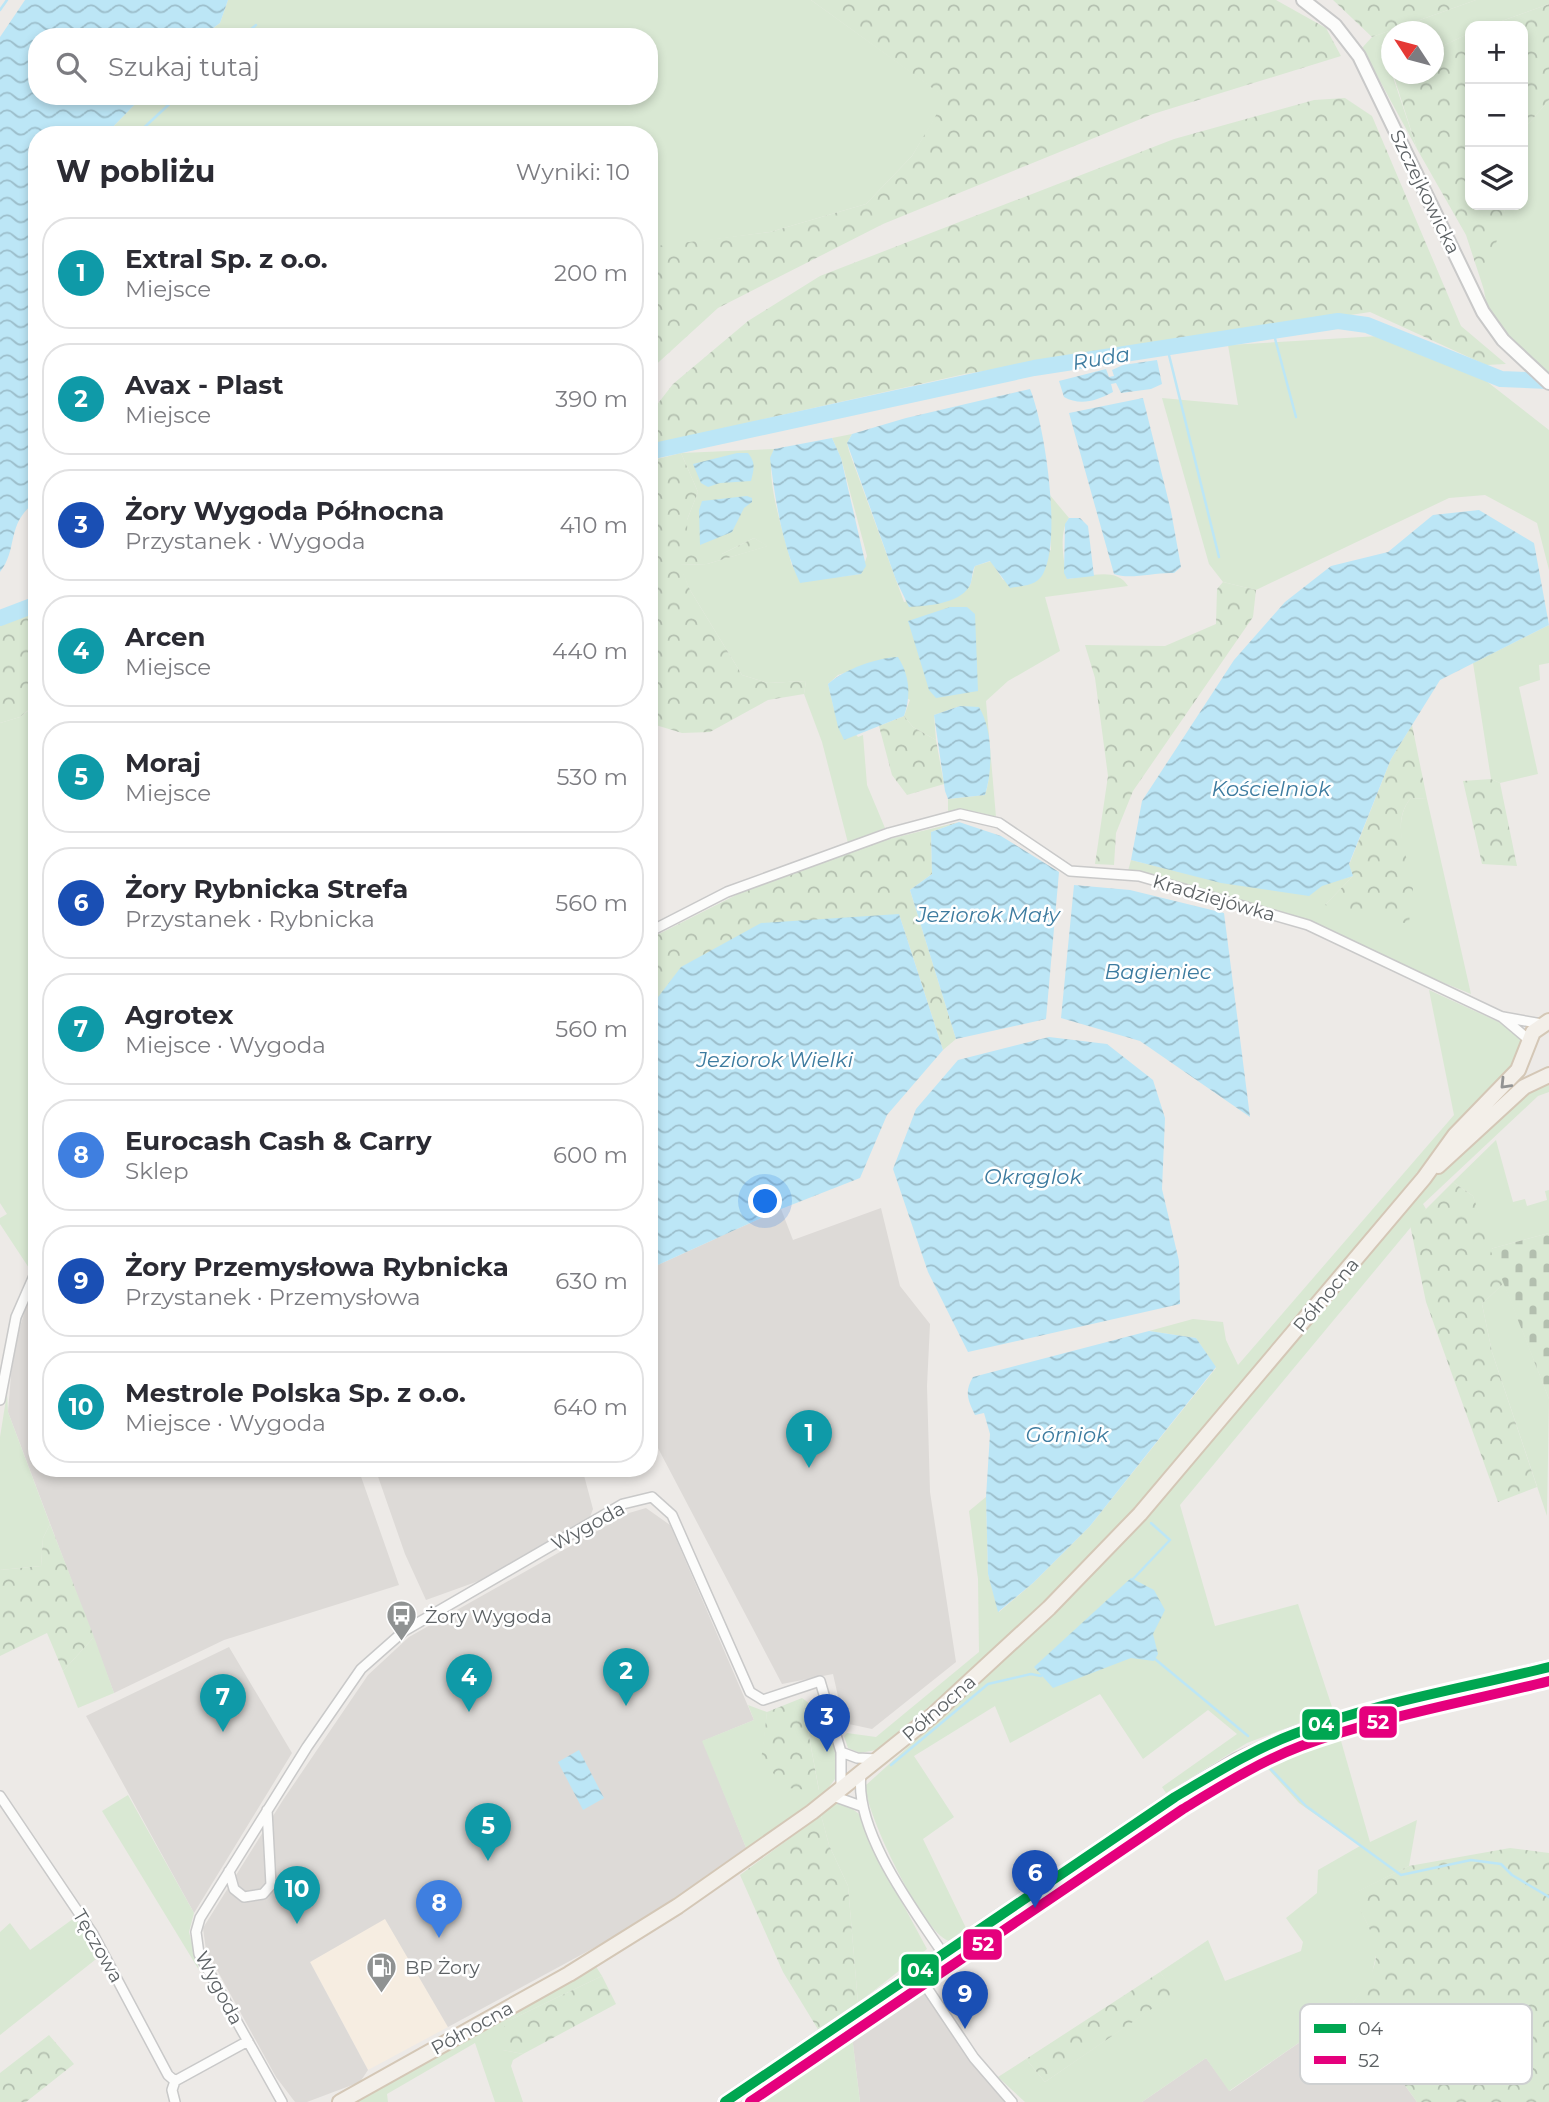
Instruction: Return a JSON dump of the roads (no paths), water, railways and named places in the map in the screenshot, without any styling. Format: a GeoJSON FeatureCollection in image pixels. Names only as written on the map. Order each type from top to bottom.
{"type":"FeatureCollection","features":[{"type":"Feature","properties":{"kind":"main road","name":"Północna"},"geometry":{"type":"LineString","coordinates":[[340,2102],[621,1942],[723,1876],[880,1759],[1015,1641],[1140,1514],[1423,1178],[1455,1135],[1518,1070],[1528,1046],[1546,1023]]}},
{"type":"Feature","properties":{"kind":"main road"},"geometry":{"type":"LineString","coordinates":[[1528,1046],[1532,1060],[1549,1074]]}},
{"type":"Feature","properties":{"kind":"main road","name":"Północna"},"geometry":{"type":"LineString","coordinates":[[1423,1178],[1524,1087],[1549,1074]]}},
{"type":"Feature","properties":{"kind":"street","name":"Szczejkowicka"},"geometry":{"type":"LineString","coordinates":[[1303,0],[1335,25],[1359,56],[1483,312],[1503,340],[1549,383]]}},
{"type":"Feature","properties":{"kind":"street","name":"Kradziejówka"},"geometry":{"type":"LineString","coordinates":[[658,927],[727,892],[889,833],[960,814],[999,823],[1070,871],[1139,876],[1308,925],[1502,1017],[1546,1023]]}},
{"type":"Feature","properties":{"kind":"street","name":"Kradziejówka"},"geometry":{"type":"LineString","coordinates":[[1502,1017],[1528,1046]]}},
{"type":"Feature","properties":{"kind":"street"},"geometry":{"type":"LineString","coordinates":[[0,1400],[16,1317],[28,1290]]}},
{"type":"Feature","properties":{"kind":"street","name":"Wygoda"},"geometry":{"type":"LineString","coordinates":[[282,2102],[196,1945],[200,1918],[347,1686],[381,1650],[425,1618],[624,1504],[652,1497],[672,1515],[750,1692],[763,1700],[820,1681],[844,1768],[837,1793]]}},
{"type":"Feature","properties":{"kind":"street"},"geometry":{"type":"LineString","coordinates":[[725,2102],[1175,1797],[1253,1751],[1334,1720],[1549,1667]]}},
{"type":"Feature","properties":{"kind":"street"},"geometry":{"type":"LineString","coordinates":[[841,1752],[857,1758],[880,1759]]}},
{"type":"Feature","properties":{"kind":"street"},"geometry":{"type":"LineString","coordinates":[[861,1774],[861,1806],[905,1896],[944,1955]]}},
{"type":"Feature","properties":{"kind":"street"},"geometry":{"type":"LineString","coordinates":[[837,1793],[861,1806]]}},
{"type":"Feature","properties":{"kind":"street","name":"Tęczowa"},"geometry":{"type":"LineString","coordinates":[[0,1796],[93,1934],[168,2075],[175,2081]]}},
{"type":"Feature","properties":{"kind":"street"},"geometry":{"type":"LineString","coordinates":[[229,1871],[234,1889],[244,1897],[263,1894],[271,1885],[267,1810]]}},
{"type":"Feature","properties":{"kind":"street"},"geometry":{"type":"LineString","coordinates":[[917,1973],[974,2058],[1012,2102]]}},
{"type":"Feature","properties":{"kind":"street"},"geometry":{"type":"LineString","coordinates":[[175,2102],[172,2095],[175,2081],[248,2041]]}},
{"type":"Feature","properties":{"kind":"water"},"geometry":{"type":"Polygon","coordinates":[[[25,0],[228,0],[220,23],[213,28],[28,28],[28,105],[134,105],[114,126],[28,126],[28,508],[16,527],[6,563],[0,572],[0,37],[25,0]]]}},
{"type":"Feature","properties":{"kind":"water"},"geometry":{"type":"Polygon","coordinates":[[[1157,360],[1162,384],[1151,389],[1121,393],[1116,383],[1111,384],[1113,392],[1107,395],[1094,400],[1076,401],[1064,397],[1059,381],[1106,369],[1109,377],[1114,376],[1112,370],[1123,365],[1157,360]]]}},
{"type":"Feature","properties":{"kind":"water"},"geometry":{"type":"Polygon","coordinates":[[[1030,389],[1046,454],[1051,510],[1049,558],[1043,574],[1033,583],[1010,588],[990,561],[975,566],[969,587],[958,597],[942,603],[909,607],[896,580],[847,443],[852,434],[906,418],[1030,389]]]}},
{"type":"Feature","properties":{"kind":"water"},"geometry":{"type":"Polygon","coordinates":[[[1143,398],[1171,511],[1181,567],[1174,573],[1120,576],[1114,574],[1069,413],[1143,398]]]}},
{"type":"Feature","properties":{"kind":"water"},"geometry":{"type":"Polygon","coordinates":[[[832,438],[841,458],[866,566],[861,574],[800,583],[784,538],[770,458],[774,449],[832,438]]]}},
{"type":"Feature","properties":{"kind":"water"},"geometry":{"type":"Polygon","coordinates":[[[737,453],[748,453],[752,460],[751,481],[720,483],[708,487],[701,483],[693,464],[737,453]]]}},
{"type":"Feature","properties":{"kind":"water"},"geometry":{"type":"Polygon","coordinates":[[[747,496],[752,498],[752,502],[744,508],[732,532],[700,545],[699,510],[702,501],[747,496]]]}},
{"type":"Feature","properties":{"kind":"water","name":"Kościelniok"},"geometry":{"type":"Polygon","coordinates":[[[1479,510],[1534,543],[1549,625],[1440,680],[1391,759],[1349,864],[1353,876],[1322,886],[1309,896],[1221,883],[1131,860],[1142,801],[1234,660],[1285,602],[1331,566],[1388,552],[1433,515],[1479,510]]]}},
{"type":"Feature","properties":{"kind":"water"},"geometry":{"type":"Polygon","coordinates":[[[1069,518],[1080,518],[1088,526],[1094,576],[1067,579],[1064,573],[1065,524],[1069,518]]]}},
{"type":"Feature","properties":{"kind":"water"},"geometry":{"type":"Polygon","coordinates":[[[950,607],[967,607],[975,614],[978,691],[936,698],[929,690],[908,621],[950,607]]]}},
{"type":"Feature","properties":{"kind":"water"},"geometry":{"type":"Polygon","coordinates":[[[898,657],[908,686],[904,716],[844,740],[838,727],[828,684],[861,665],[898,657]]]}},
{"type":"Feature","properties":{"kind":"water"},"geometry":{"type":"Polygon","coordinates":[[[960,706],[979,707],[984,716],[989,738],[989,774],[985,795],[948,799],[934,715],[960,706]]]}},
{"type":"Feature","properties":{"kind":"water","name":"Jeziorok Mały"},"geometry":{"type":"Polygon","coordinates":[[[959,822],[1001,836],[1059,872],[1046,1019],[956,1039],[910,890],[932,874],[931,832],[959,822]]]}},
{"type":"Feature","properties":{"kind":"water","name":"Bagieniec"},"geometry":{"type":"Polygon","coordinates":[[[1074,885],[1130,890],[1224,913],[1250,1117],[1140,1041],[1061,1018],[1074,885]]]}},
{"type":"Feature","properties":{"kind":"water","name":"Jeziorok Wielki"},"geometry":{"type":"Polygon","coordinates":[[[899,914],[943,1050],[887,1115],[860,1178],[781,1209],[658,1265],[658,997],[681,967],[761,923],[899,914]]]}},
{"type":"Feature","properties":{"kind":"water","name":"Okrąglok"},"geometry":{"type":"Polygon","coordinates":[[[1049,1037],[1107,1044],[1153,1080],[1165,1118],[1162,1189],[1179,1261],[1180,1304],[968,1352],[928,1272],[893,1169],[916,1109],[958,1060],[1049,1037]]]}},
{"type":"Feature","properties":{"kind":"water","name":"Górniok"},"geometry":{"type":"Polygon","coordinates":[[[1149,1331],[1196,1338],[1216,1367],[1090,1526],[1033,1583],[998,1612],[988,1574],[986,1497],[990,1434],[984,1413],[975,1415],[969,1400],[968,1392],[973,1377],[1149,1331]]]}},
{"type":"Feature","properties":{"kind":"water"},"geometry":{"type":"Polygon","coordinates":[[[1131,1578],[1154,1590],[1165,1610],[1153,1634],[1158,1654],[1154,1661],[1131,1658],[1053,1688],[1034,1667],[1131,1578]]]}},
{"type":"Feature","properties":{"kind":"water"},"geometry":{"type":"Polygon","coordinates":[[[579,1750],[604,1798],[583,1810],[558,1762],[579,1750]]]}},
{"type":"Feature","properties":{"kind":"waterway"},"geometry":{"type":"LineString","coordinates":[[0,10],[7,0]]}},
{"type":"Feature","properties":{"kind":"waterway"},"geometry":{"type":"LineString","coordinates":[[252,28],[256,25]]}},
{"type":"Feature","properties":{"kind":"waterway"},"geometry":{"type":"LineString","coordinates":[[146,126],[168,105]]}},
{"type":"Feature","properties":{"kind":"waterway","name":"Ruda"},"geometry":{"type":"LineString","coordinates":[[658,450],[1034,368],[1338,321],[1367,325],[1501,379],[1549,381]]}},
{"type":"Feature","properties":{"kind":"waterway"},"geometry":{"type":"LineString","coordinates":[[1273,331],[1296,417]]}},
{"type":"Feature","properties":{"kind":"waterway"},"geometry":{"type":"LineString","coordinates":[[1167,347],[1219,557]]}},
{"type":"Feature","properties":{"kind":"waterway","name":"Ruda"},"geometry":{"type":"LineString","coordinates":[[0,618],[28,607]]}},
{"type":"Feature","properties":{"kind":"waterway"},"geometry":{"type":"LineString","coordinates":[[1133,1579],[1170,1540],[1151,1523]]}},
{"type":"Feature","properties":{"kind":"waterway"},"geometry":{"type":"LineString","coordinates":[[1155,1659],[1248,1736]]}},
{"type":"Feature","properties":{"kind":"waterway"},"geometry":{"type":"LineString","coordinates":[[891,1765],[988,1684],[1031,1674],[1041,1676]]}},
{"type":"Feature","properties":{"kind":"waterway"},"geometry":{"type":"LineString","coordinates":[[1263,1761],[1306,1806],[1401,1875],[1471,1860],[1501,1864],[1512,1875],[1549,1897]]}},
{"type":"Feature","properties":{"kind":"place","name":"Extral Sp. z o.o."},"geometry":{"type":"Point","coordinates":[809,1468]}},
{"type":"Feature","properties":{"kind":"place","name":"Żory Wygoda"},"geometry":{"type":"Point","coordinates":[402,1643]}},
{"type":"Feature","properties":{"kind":"place","name":"Avax - Plast"},"geometry":{"type":"Point","coordinates":[626,1706]}},
{"type":"Feature","properties":{"kind":"place","name":"Arcen"},"geometry":{"type":"Point","coordinates":[469,1712]}},
{"type":"Feature","properties":{"kind":"place","name":"Agrotex"},"geometry":{"type":"Point","coordinates":[223,1732]}},
{"type":"Feature","properties":{"kind":"place","name":"Żory Wygoda Północna"},"geometry":{"type":"Point","coordinates":[827,1752]}},
{"type":"Feature","properties":{"kind":"place","name":"Moraj"},"geometry":{"type":"Point","coordinates":[488,1861]}},
{"type":"Feature","properties":{"kind":"place","name":"Żory Rybnicka Strefa"},"geometry":{"type":"Point","coordinates":[1035,1908]}},
{"type":"Feature","properties":{"kind":"place","name":"Mestrole Polska Sp. z o.o."},"geometry":{"type":"Point","coordinates":[297,1924]}},
{"type":"Feature","properties":{"kind":"place","name":"Eurocash Cash & Carry"},"geometry":{"type":"Point","coordinates":[439,1938]}},
{"type":"Feature","properties":{"kind":"place","name":"BP Żory"},"geometry":{"type":"Point","coordinates":[382,1994]}},
{"type":"Feature","properties":{"kind":"place","name":"Żory Przemysłowa Rybnicka"},"geometry":{"type":"Point","coordinates":[965,2029]}}]}
